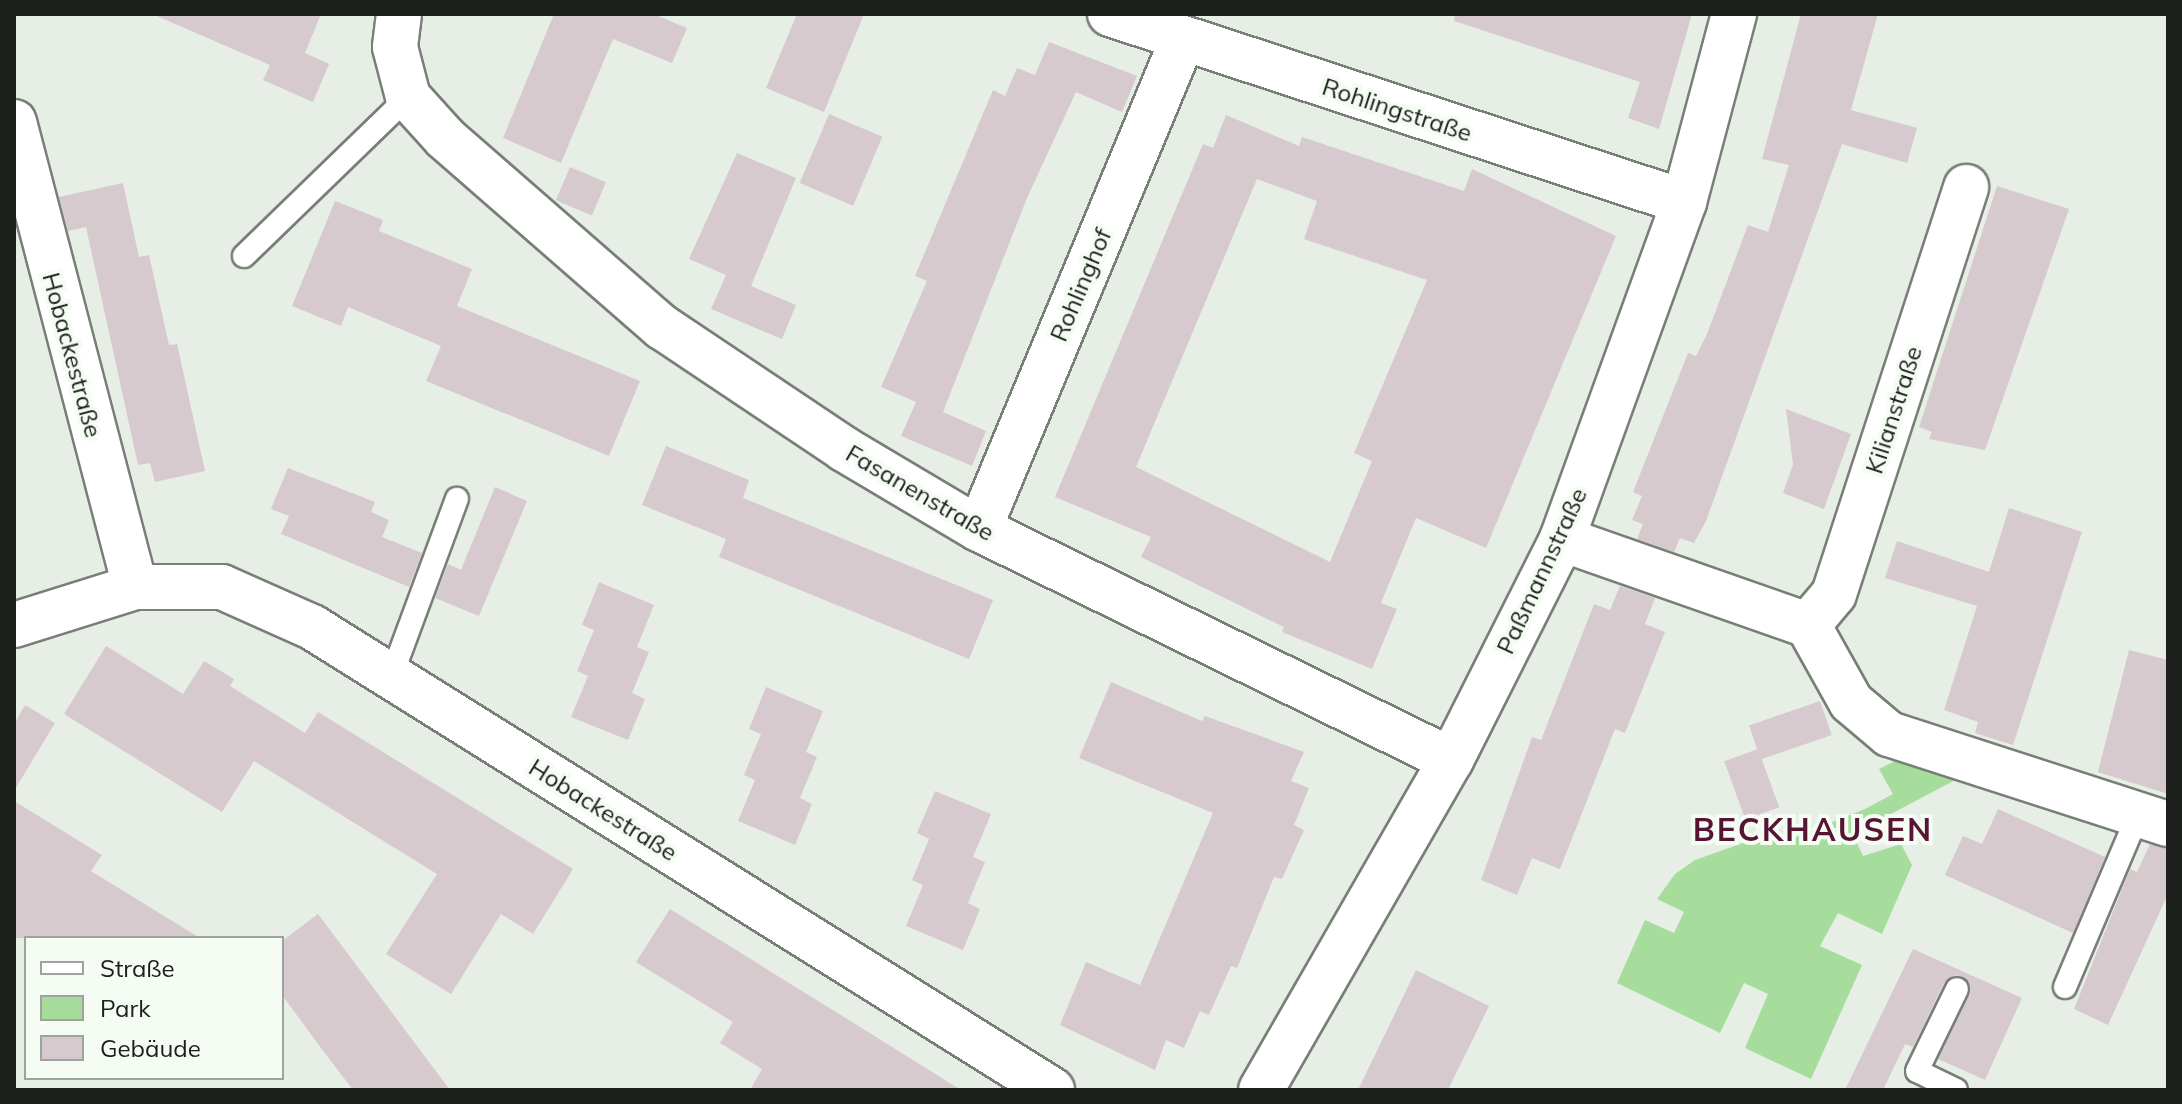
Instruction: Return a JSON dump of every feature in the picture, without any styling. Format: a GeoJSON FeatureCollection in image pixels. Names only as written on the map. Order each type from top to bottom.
{"type":"FeatureCollection","features":[{"type":"Feature","properties":{"kind":"street"},"geometry":{"type":"LineString","coordinates":[[399,14],[395,47],[408,97]]}},
{"type":"Feature","properties":{"kind":"street","name":"Rohlingstraße"},"geometry":{"type":"LineString","coordinates":[[1110,14],[1182,41],[1684,202]]}},
{"type":"Feature","properties":{"kind":"street","name":"Paßmannstraße"},"geometry":{"type":"LineString","coordinates":[[1261,1090],[1451,760],[1562,539],[1684,202],[1734,14]]}},
{"type":"Feature","properties":{"kind":"street","name":"Rohlinghof"},"geometry":{"type":"LineString","coordinates":[[979,529],[1182,41]]}},
{"type":"Feature","properties":{"kind":"street","name":"Fasanenstraße"},"geometry":{"type":"LineString","coordinates":[[408,97],[445,138],[662,327],[819,433],[979,529],[1451,760]]}},
{"type":"Feature","properties":{"kind":"street","name":"Hobackestraße"},"geometry":{"type":"LineString","coordinates":[[14,122],[135,587]]}},
{"type":"Feature","properties":{"kind":"street","name":"Kilianstraße"},"geometry":{"type":"LineString","coordinates":[[1808,625],[1834,594],[1966,187]]}},
{"type":"Feature","properties":{"kind":"street"},"geometry":{"type":"LineString","coordinates":[[1562,539],[1808,625],[1851,702],[1889,734],[2153,819]]}},
{"type":"Feature","properties":{"kind":"street","name":"Hobackestraße"},"geometry":{"type":"LineString","coordinates":[[14,625],[135,587],[222,587],[312,627],[1052,1090]]}},
{"type":"Feature","properties":{"kind":"lane"},"geometry":{"type":"LineString","coordinates":[[244,256],[408,97]]}},
{"type":"Feature","properties":{"kind":"lane"},"geometry":{"type":"LineString","coordinates":[[391,677],[457,499]]}},
{"type":"Feature","properties":{"kind":"lane"},"geometry":{"type":"LineString","coordinates":[[2065,987],[2153,819]]}},
{"type":"Feature","properties":{"kind":"lane"},"geometry":{"type":"LineString","coordinates":[[1956,1090],[1917,1071],[1957,989]]}},
{"type":"Feature","properties":{"kind":"green space"},"geometry":{"type":"Polygon","coordinates":[[[1901,758],[1961,777],[1853,834],[1863,856],[1901,844],[1912,865],[1882,934],[1838,913],[1820,946],[1862,965],[1811,1079],[1745,1048],[1768,994],[1744,983],[1720,1033],[1617,983],[1645,920],[1674,933],[1684,912],[1657,899],[1675,874],[1695,860],[1780,830],[1786,841],[1865,809],[1893,794],[1879,769],[1901,758]]]}},
{"type":"Feature","properties":{"kind":"building"},"geometry":{"type":"Polygon","coordinates":[[[152,14],[321,14],[305,53],[329,64],[313,102],[263,80],[270,65],[152,14]]]}},
{"type":"Feature","properties":{"kind":"building"},"geometry":{"type":"Polygon","coordinates":[[[554,14],[653,14],[687,28],[672,63],[613,39],[561,163],[503,138],[554,14]]]}},
{"type":"Feature","properties":{"kind":"building"},"geometry":{"type":"Polygon","coordinates":[[[797,14],[864,14],[824,112],[766,88],[797,14]]]}},
{"type":"Feature","properties":{"kind":"building"},"geometry":{"type":"Polygon","coordinates":[[[1455,14],[1692,14],[1659,129],[1628,118],[1640,82],[1454,21],[1455,14]]]}},
{"type":"Feature","properties":{"kind":"building"},"geometry":{"type":"Polygon","coordinates":[[[1801,14],[1878,14],[1851,110],[1917,128],[1907,163],[1842,144],[1706,521],[1694,543],[1680,538],[1674,552],[1637,539],[1643,524],[1632,520],[1642,496],[1633,492],[1688,353],[1696,356],[1707,334],[1748,225],[1768,232],[1789,165],[1762,159],[1801,14]]]}},
{"type":"Feature","properties":{"kind":"building"},"geometry":{"type":"Polygon","coordinates":[[[1049,42],[1137,76],[1122,112],[1076,92],[1027,198],[943,412],[986,431],[972,466],[901,436],[916,402],[881,387],[927,281],[915,276],[993,90],[1005,96],[1017,68],[1035,75],[1049,42]]]}},
{"type":"Feature","properties":{"kind":"building"},"geometry":{"type":"Polygon","coordinates":[[[829,114],[882,137],[853,206],[800,183],[829,114]]]}},
{"type":"Feature","properties":{"kind":"building"},"geometry":{"type":"Polygon","coordinates":[[[1226,115],[1299,146],[1302,137],[1464,191],[1472,169],[1616,236],[1486,548],[1416,518],[1381,603],[1397,609],[1372,669],[1282,632],[1284,627],[1141,557],[1151,537],[1055,497],[1203,144],[1213,148],[1226,115]],[[1257,179],[1136,467],[1330,562],[1372,461],[1354,453],[1427,280],[1304,239],[1317,201],[1257,179]]]}},
{"type":"Feature","properties":{"kind":"building"},"geometry":{"type":"Polygon","coordinates":[[[737,153],[796,178],[751,286],[796,305],[782,339],[711,309],[726,275],[689,259],[737,153]]]}},
{"type":"Feature","properties":{"kind":"building"},"geometry":{"type":"Polygon","coordinates":[[[570,167],[606,182],[592,215],[556,200],[570,167]]]}},
{"type":"Feature","properties":{"kind":"building"},"geometry":{"type":"Polygon","coordinates":[[[123,183],[139,257],[149,255],[169,345],[177,344],[205,471],[155,482],[150,463],[138,465],[86,227],[68,231],[59,197],[123,183]]]}},
{"type":"Feature","properties":{"kind":"building"},"geometry":{"type":"Polygon","coordinates":[[[1997,186],[2069,209],[1985,450],[1929,439],[1932,432],[1919,427],[1997,186]]]}},
{"type":"Feature","properties":{"kind":"building"},"geometry":{"type":"Polygon","coordinates":[[[335,201],[383,220],[379,231],[472,269],[457,306],[640,381],[609,456],[426,381],[441,346],[348,307],[341,326],[292,306],[335,201]]]}},
{"type":"Feature","properties":{"kind":"building"},"geometry":{"type":"Polygon","coordinates":[[[1786,409],[1851,434],[1824,509],[1783,493],[1793,465],[1786,409]]]}},
{"type":"Feature","properties":{"kind":"building"},"geometry":{"type":"Polygon","coordinates":[[[666,446],[749,480],[743,498],[993,600],[969,659],[719,557],[726,539],[642,505],[666,446]]]}},
{"type":"Feature","properties":{"kind":"building"},"geometry":{"type":"Polygon","coordinates":[[[288,468],[375,502],[371,512],[389,520],[382,537],[422,553],[409,587],[281,534],[289,516],[271,509],[288,468]]]}},
{"type":"Feature","properties":{"kind":"building"},"geometry":{"type":"Polygon","coordinates":[[[495,487],[527,501],[479,616],[435,598],[448,564],[461,570],[495,487]]]}},
{"type":"Feature","properties":{"kind":"building"},"geometry":{"type":"Polygon","coordinates":[[[2009,508],[2082,532],[2013,745],[1975,733],[1978,722],[1944,710],[1977,606],[1885,578],[1897,541],[1989,572],[2009,508]]]}},
{"type":"Feature","properties":{"kind":"building"},"geometry":{"type":"Polygon","coordinates":[[[599,582],[654,605],[637,647],[649,652],[632,693],[645,699],[628,740],[571,717],[588,676],[577,671],[594,630],[582,625],[599,582]]]}},
{"type":"Feature","properties":{"kind":"building"},"geometry":{"type":"Polygon","coordinates":[[[1620,586],[1655,598],[1645,624],[1665,632],[1625,733],[1615,729],[1560,869],[1532,858],[1517,895],[1481,880],[1532,737],[1541,740],[1594,604],[1610,610],[1620,586]]]}},
{"type":"Feature","properties":{"kind":"building"},"geometry":{"type":"Polygon","coordinates":[[[106,646],[183,694],[204,661],[234,679],[230,686],[305,733],[318,712],[573,869],[533,934],[501,914],[451,994],[386,954],[437,874],[254,761],[222,812],[64,714],[106,646]]]}},
{"type":"Feature","properties":{"kind":"building"},"geometry":{"type":"Polygon","coordinates":[[[2129,650],[2168,660],[2168,794],[2098,772],[2129,650]]]}},
{"type":"Feature","properties":{"kind":"building"},"geometry":{"type":"Polygon","coordinates":[[[1111,682],[1202,721],[1205,716],[1304,752],[1291,781],[1309,788],[1294,825],[1304,830],[1282,879],[1274,877],[1237,968],[1231,966],[1209,1015],[1200,1011],[1184,1048],[1166,1040],[1155,1070],[1060,1025],[1086,962],[1140,985],[1213,813],[1079,758],[1111,682]]]}},
{"type":"Feature","properties":{"kind":"building"},"geometry":{"type":"Polygon","coordinates":[[[766,687],[823,711],[806,752],[817,757],[800,798],[812,804],[795,845],[738,821],[755,780],[744,775],[761,734],[749,729],[766,687]]]}},
{"type":"Feature","properties":{"kind":"building"},"geometry":{"type":"Polygon","coordinates":[[[1820,701],[1832,735],[1761,759],[1749,725],[1820,701]]]}},
{"type":"Feature","properties":{"kind":"building"},"geometry":{"type":"Polygon","coordinates":[[[25,705],[55,723],[14,791],[14,724],[25,705]]]}},
{"type":"Feature","properties":{"kind":"building"},"geometry":{"type":"Polygon","coordinates":[[[1758,749],[1779,807],[1745,820],[1724,761],[1758,749]]]}},
{"type":"Feature","properties":{"kind":"building"},"geometry":{"type":"Polygon","coordinates":[[[935,791],[991,814],[973,857],[985,862],[968,903],[980,909],[963,950],[906,926],[923,885],[912,880],[929,839],[917,833],[935,791]]]}},
{"type":"Feature","properties":{"kind":"building"},"geometry":{"type":"Polygon","coordinates":[[[14,801],[102,855],[91,871],[197,936],[24,936],[14,938],[14,801]]]}},
{"type":"Feature","properties":{"kind":"building"},"geometry":{"type":"Polygon","coordinates":[[[1998,809],[2105,857],[2073,933],[1945,875],[1963,836],[1982,844],[1998,809]]]}},
{"type":"Feature","properties":{"kind":"building"},"geometry":{"type":"Polygon","coordinates":[[[2150,844],[2168,848],[2168,894],[2108,1025],[2074,1009],[2130,869],[2137,872],[2150,844]]]}},
{"type":"Feature","properties":{"kind":"building"},"geometry":{"type":"Polygon","coordinates":[[[670,909],[961,1090],[750,1090],[762,1069],[720,1043],[733,1022],[636,962],[670,909]]]}},
{"type":"Feature","properties":{"kind":"building"},"geometry":{"type":"Polygon","coordinates":[[[318,914],[450,1090],[353,1090],[284,998],[284,940],[318,914]]]}},
{"type":"Feature","properties":{"kind":"building"},"geometry":{"type":"Polygon","coordinates":[[[1913,949],[2022,998],[1985,1080],[1938,1059],[1970,994],[1969,982],[1957,975],[1944,983],[1913,1047],[1905,1044],[1883,1090],[1845,1090],[1913,949]]]}},
{"type":"Feature","properties":{"kind":"building"},"geometry":{"type":"Polygon","coordinates":[[[1416,970],[1489,1006],[1448,1090],[1358,1090],[1416,970]]]}},
{"type":"Feature","properties":{"kind":"district","name":"BECKHAUSEN"},"geometry":{"type":"Point","coordinates":[1813,829]}}]}
